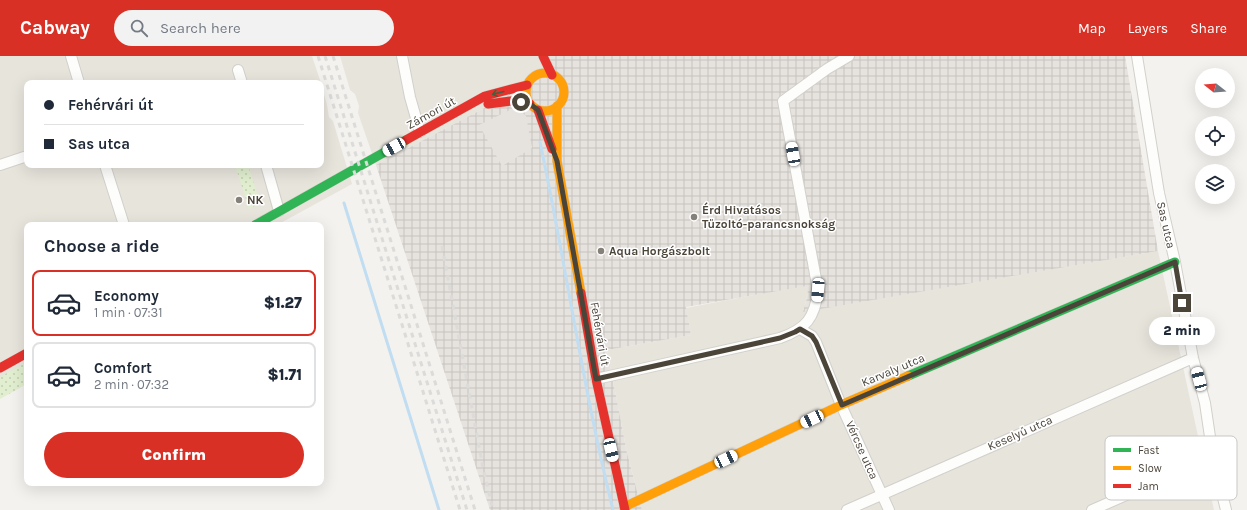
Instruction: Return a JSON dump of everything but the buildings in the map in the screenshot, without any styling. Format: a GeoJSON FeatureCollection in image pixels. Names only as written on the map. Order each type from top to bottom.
{"type":"FeatureCollection","features":[{"type":"Feature","properties":{"kind":"main road"},"geometry":{"type":"LineString","coordinates":[[543,56],[552,75],[561,84],[563,96],[557,106],[548,111],[538,110],[530,104],[526,95],[528,85],[534,73],[552,75]]}},
{"type":"Feature","properties":{"kind":"main road","name":"Zámori út"},"geometry":{"type":"LineString","coordinates":[[260,222],[485,96],[528,85]]}},
{"type":"Feature","properties":{"kind":"main road","name":"Zámori út"},"geometry":{"type":"LineString","coordinates":[[471,105],[511,101],[530,104]]}},
{"type":"Feature","properties":{"kind":"main road","name":"Fehérvári út"},"geometry":{"type":"LineString","coordinates":[[557,106],[557,161],[596,379],[625,508]]}},
{"type":"Feature","properties":{"kind":"main road","name":"Fehérvári út"},"geometry":{"type":"LineString","coordinates":[[538,110],[557,161]]}},
{"type":"Feature","properties":{"kind":"main road","name":"Karvaly utca"},"geometry":{"type":"LineString","coordinates":[[625,508],[842,405],[1175,262]]}},
{"type":"Feature","properties":{"kind":"main road"},"geometry":{"type":"LineString","coordinates":[[0,368],[24,355]]}},
{"type":"Feature","properties":{"kind":"street"},"geometry":{"type":"LineString","coordinates":[[70,56],[78,80]]}},
{"type":"Feature","properties":{"kind":"street"},"geometry":{"type":"LineString","coordinates":[[402,56],[410,96],[420,132]]}},
{"type":"Feature","properties":{"kind":"street"},"geometry":{"type":"LineString","coordinates":[[596,379],[780,338],[800,329],[808,321],[814,312],[817,303],[818,290],[783,101],[827,69],[849,56]]}},
{"type":"Feature","properties":{"kind":"street","name":"Sas utca"},"geometry":{"type":"LineString","coordinates":[[1138,56],[1159,193],[1175,262],[1193,358],[1205,403],[1210,436]]}},
{"type":"Feature","properties":{"kind":"street"},"geometry":{"type":"LineString","coordinates":[[238,70],[241,80]]}},
{"type":"Feature","properties":{"kind":"street"},"geometry":{"type":"LineString","coordinates":[[0,165],[24,157]]}},
{"type":"Feature","properties":{"kind":"street"},"geometry":{"type":"LineString","coordinates":[[106,168],[123,222]]}},
{"type":"Feature","properties":{"kind":"street"},"geometry":{"type":"LineString","coordinates":[[267,168],[279,211]]}},
{"type":"Feature","properties":{"kind":"street","name":"Vércse utca"},"geometry":{"type":"LineString","coordinates":[[800,329],[812,336],[816,342],[842,405],[889,510]]}},
{"type":"Feature","properties":{"kind":"street","name":"Keselyű utca"},"geometry":{"type":"LineString","coordinates":[[847,510],[1193,358]]}},
{"type":"Feature","properties":{"kind":"street"},"geometry":{"type":"LineString","coordinates":[[1092,510],[1115,500]]}},
{"type":"Feature","properties":{"kind":"street","name":"Sas utca"},"geometry":{"type":"LineString","coordinates":[[1224,500],[1226,510]]}},
{"type":"Feature","properties":{"kind":"shaded area"},"geometry":{"type":"Polygon","coordinates":[[[0,56],[312,56],[320,80],[24,80],[24,168],[324,168],[324,94],[329,117],[333,121],[352,184],[282,222],[24,222],[24,365],[0,378],[0,56]]]}},
{"type":"Feature","properties":{"kind":"shaded area"},"geometry":{"type":"Polygon","coordinates":[[[340,56],[547,56],[551,73],[376,165],[358,113],[359,106],[355,94],[350,90],[340,56]]]}},
{"type":"Feature","properties":{"kind":"shaded area"},"geometry":{"type":"Polygon","coordinates":[[[547,56],[1125,56],[1158,251],[803,312],[808,294],[806,286],[686,307],[691,335],[607,350],[627,453],[642,510],[490,510],[376,165],[551,73],[547,56]]]}},
{"type":"Feature","properties":{"kind":"shaded area"},"geometry":{"type":"Polygon","coordinates":[[[516,107],[526,116],[532,148],[502,166],[479,125],[516,107]]]}},
{"type":"Feature","properties":{"kind":"shaded area"},"geometry":{"type":"Polygon","coordinates":[[[1158,251],[1198,436],[1105,436],[1105,500],[1212,500],[1214,510],[642,510],[627,453],[607,350],[691,335],[686,308],[806,285],[808,294],[803,311],[1158,251]]]}},
{"type":"Feature","properties":{"kind":"green space"},"geometry":{"type":"Polygon","coordinates":[[[236,168],[249,168],[260,203],[249,209],[236,168]]]}},
{"type":"Feature","properties":{"kind":"green space"},"geometry":{"type":"Polygon","coordinates":[[[24,364],[24,386],[0,399],[0,377],[24,364]]]}},
{"type":"Feature","properties":{"kind":"waterway"},"geometry":{"type":"LineString","coordinates":[[540,142],[593,419],[613,510]]}},
{"type":"Feature","properties":{"kind":"waterway"},"geometry":{"type":"LineString","coordinates":[[344,203],[439,510]]}},
{"type":"Feature","properties":{"kind":"railway"},"geometry":{"type":"LineString","coordinates":[[318,56],[460,510]]}},
{"type":"Feature","properties":{"kind":"railway"},"geometry":{"type":"LineString","coordinates":[[325,56],[467,510]]}},
{"type":"Feature","properties":{"kind":"railway"},"geometry":{"type":"LineString","coordinates":[[333,56],[475,510]]}},
{"type":"Feature","properties":{"kind":"railway"},"geometry":{"type":"LineString","coordinates":[[442,246],[483,468],[493,510]]}},
{"type":"Feature","properties":{"kind":"traffic: fast"},"geometry":{"type":"LineString","coordinates":[[260,222],[406,140]]}},
{"type":"Feature","properties":{"kind":"traffic: fast"},"geometry":{"type":"LineString","coordinates":[[908,376],[1175,262]]}},
{"type":"Feature","properties":{"kind":"traffic: slow"},"geometry":{"type":"LineString","coordinates":[[545,73],[558,79],[564,92],[558,105],[545,111],[532,105],[526,92],[532,79],[545,73]]}},
{"type":"Feature","properties":{"kind":"traffic: slow"},"geometry":{"type":"LineString","coordinates":[[557,106],[557,161],[581,293]]}},
{"type":"Feature","properties":{"kind":"traffic: slow"},"geometry":{"type":"LineString","coordinates":[[624,507],[841,405],[908,376]]}},
{"type":"Feature","properties":{"kind":"traffic: jam"},"geometry":{"type":"LineString","coordinates":[[543,56],[552,75]]}},
{"type":"Feature","properties":{"kind":"traffic: jam"},"geometry":{"type":"LineString","coordinates":[[406,140],[485,96],[527,85]]}},
{"type":"Feature","properties":{"kind":"traffic: jam"},"geometry":{"type":"LineString","coordinates":[[488,104],[511,101],[530,104]]}},
{"type":"Feature","properties":{"kind":"traffic: jam"},"geometry":{"type":"LineString","coordinates":[[538,110],[552,149]]}},
{"type":"Feature","properties":{"kind":"traffic: jam"},"geometry":{"type":"LineString","coordinates":[[581,293],[596,379],[625,510]]}},
{"type":"Feature","properties":{"kind":"traffic: jam"},"geometry":{"type":"LineString","coordinates":[[0,368],[24,355]]}},
{"type":"Feature","properties":{"kind":"place","name":"NK"},"geometry":{"type":"Point","coordinates":[239,200]}},
{"type":"Feature","properties":{"kind":"place","name":"Érd Hivatásos Tűzoltó-parancsnokság"},"geometry":{"type":"Point","coordinates":[694,217]}},
{"type":"Feature","properties":{"kind":"place","name":"Aqua Horgászbolt"},"geometry":{"type":"Point","coordinates":[601,251]}},
{"type":"Feature","properties":{"kind":"route"},"geometry":{"type":"LineString","coordinates":[[521,102],[530,104],[538,110],[557,161],[596,379],[780,338],[800,329],[812,336],[816,342],[842,405],[1175,262],[1182,303]]}}]}
